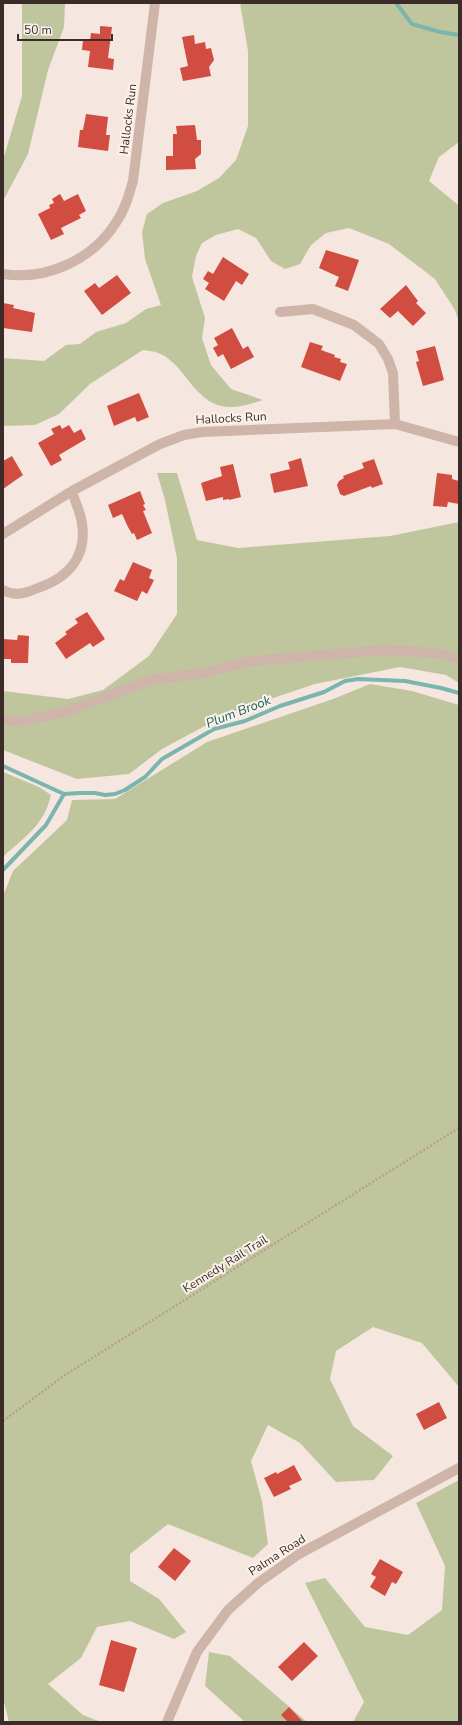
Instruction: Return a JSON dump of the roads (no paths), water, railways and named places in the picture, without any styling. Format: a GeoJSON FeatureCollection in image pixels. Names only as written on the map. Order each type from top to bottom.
{"type":"FeatureCollection","features":[{"type":"Feature","properties":{"kind":"street","name":"Hallocks Run"},"geometry":{"type":"LineString","coordinates":[[3,274],[38,274],[64,266],[86,254],[107,235],[117,221],[129,197],[133,181],[155,3]]}},
{"type":"Feature","properties":{"kind":"street"},"geometry":{"type":"LineString","coordinates":[[280,312],[313,309],[354,325],[379,344],[384,351],[393,373],[395,424]]}},
{"type":"Feature","properties":{"kind":"street","name":"Hallocks Run"},"geometry":{"type":"LineString","coordinates":[[3,534],[72,492],[160,444],[184,435],[202,432],[395,424],[459,442]]}},
{"type":"Feature","properties":{"kind":"street"},"geometry":{"type":"LineString","coordinates":[[3,590],[8,593],[21,594],[41,588],[63,577],[70,571],[80,553],[83,543],[82,522],[72,492]]}},
{"type":"Feature","properties":{"kind":"street"},"geometry":{"type":"LineString","coordinates":[[3,719],[19,722],[68,711],[151,680],[203,673],[250,661],[384,650],[437,653],[459,659]]}},
{"type":"Feature","properties":{"kind":"street","name":"Palma Road"},"geometry":{"type":"LineString","coordinates":[[167,1722],[197,1652],[228,1610],[258,1583],[299,1554],[459,1468]]}},
{"type":"Feature","properties":{"kind":"waterway"},"geometry":{"type":"LineString","coordinates":[[396,3],[412,24],[440,32],[459,35]]}},
{"type":"Feature","properties":{"kind":"waterway","name":"Plum Brook"},"geometry":{"type":"LineString","coordinates":[[3,870],[46,825],[64,794],[95,793],[105,795],[115,794],[125,790],[145,777],[162,759],[214,729],[245,721],[280,706],[324,692],[345,681],[358,679],[405,681],[459,693]]}},
{"type":"Feature","properties":{"kind":"waterway"},"geometry":{"type":"LineString","coordinates":[[3,766],[64,794]]}}]}
